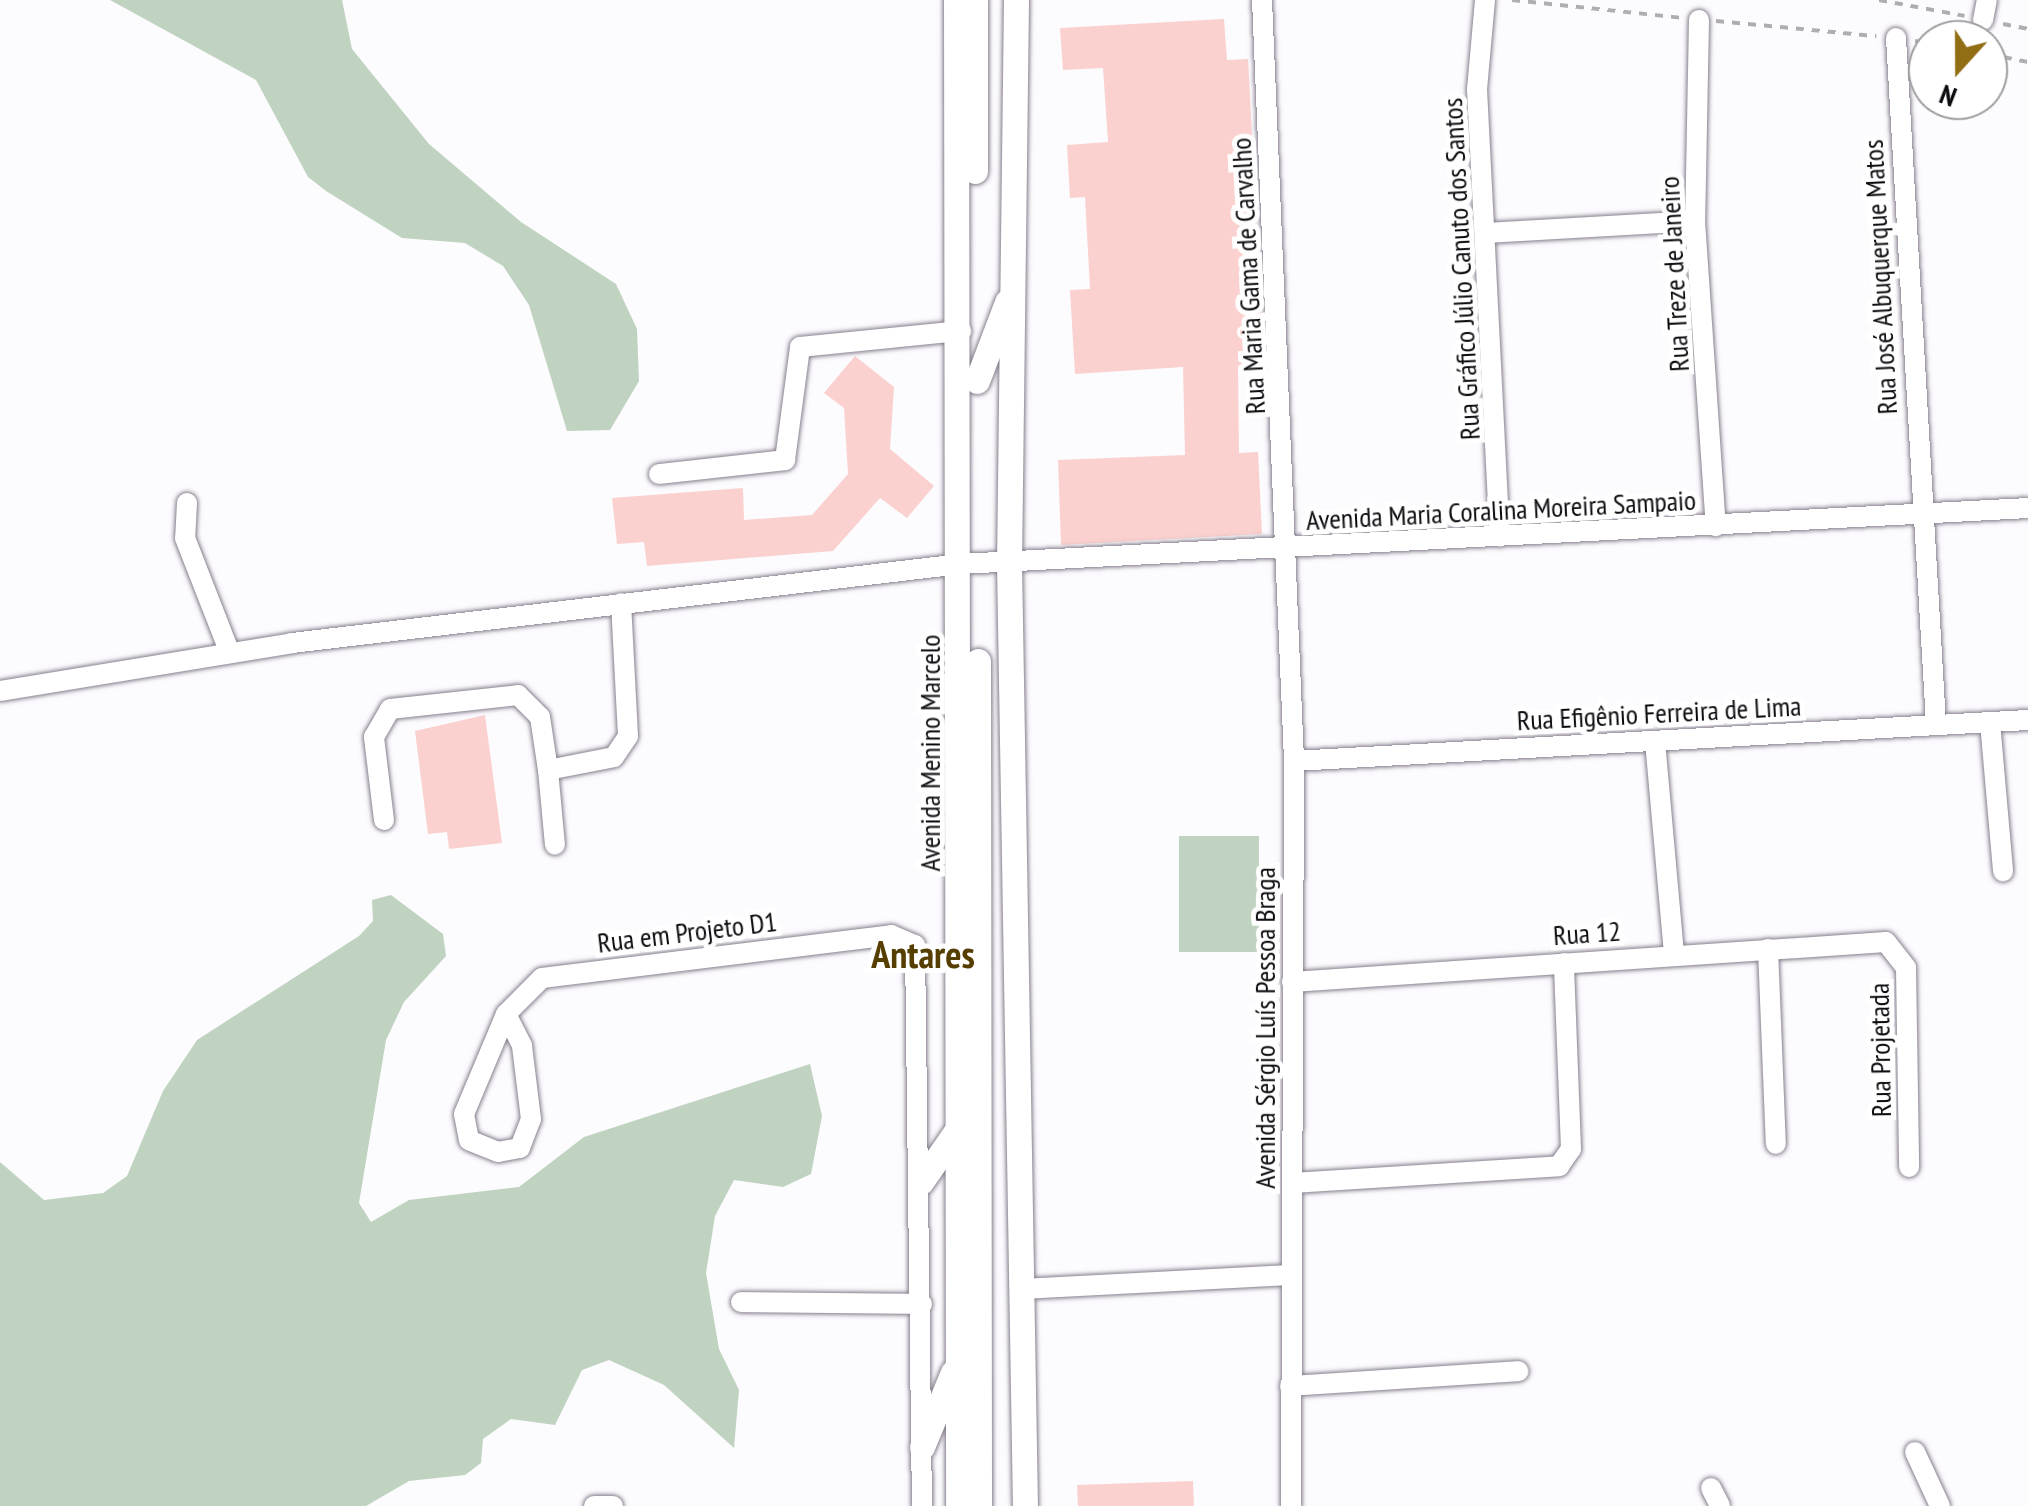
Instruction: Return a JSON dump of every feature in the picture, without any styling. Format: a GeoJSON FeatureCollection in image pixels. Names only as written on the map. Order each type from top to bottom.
{"type":"FeatureCollection","features":[{"type":"Feature","properties":{"kind":"main road","name":"Avenida Menino Marcelo"},"geometry":{"type":"LineString","coordinates":[[956,0],[960,332],[969,564],[979,1506]]}},
{"type":"Feature","properties":{"kind":"main road","name":"Avenida Menino Marcelo"},"geometry":{"type":"LineString","coordinates":[[958,1506],[959,1126],[976,382],[975,0]]}},
{"type":"Feature","properties":{"kind":"main road"},"geometry":{"type":"LineString","coordinates":[[1016,0],[1009,563],[1025,1506]]}},
{"type":"Feature","properties":{"kind":"main road"},"geometry":{"type":"LineString","coordinates":[[976,382],[1013,287]]}},
{"type":"Feature","properties":{"kind":"main road"},"geometry":{"type":"LineString","coordinates":[[921,1182],[959,1126]]}},
{"type":"Feature","properties":{"kind":"main road"},"geometry":{"type":"LineString","coordinates":[[922,1448],[959,1358]]}},
{"type":"Feature","properties":{"kind":"street","name":"Rua Maria Gama de Carvalho"},"geometry":{"type":"LineString","coordinates":[[1262,0],[1288,550]]}},
{"type":"Feature","properties":{"kind":"street","name":"Rua Gráfico Júlio Canuto dos Santos"},"geometry":{"type":"LineString","coordinates":[[1485,0],[1478,89],[1500,536]]}},
{"type":"Feature","properties":{"kind":"street","name":"Rua Treze de Janeiro"},"geometry":{"type":"LineString","coordinates":[[1699,20],[1695,221],[1716,526]]}},
{"type":"Feature","properties":{"kind":"street","name":"Rua José Albuquerque Matos"},"geometry":{"type":"LineString","coordinates":[[1896,38],[1919,514],[1936,724]]}},
{"type":"Feature","properties":{"kind":"street"},"geometry":{"type":"LineString","coordinates":[[1487,234],[1695,221]]}},
{"type":"Feature","properties":{"kind":"street"},"geometry":{"type":"LineString","coordinates":[[659,474],[785,460],[800,347],[960,332]]}},
{"type":"Feature","properties":{"kind":"street"},"geometry":{"type":"LineString","coordinates":[[187,503],[185,538],[229,651]]}},
{"type":"Feature","properties":{"kind":"street","name":"Avenida Maria Coralina Moreira Sampaio"},"geometry":{"type":"LineString","coordinates":[[0,690],[229,651],[969,564],[2028,508]]}},
{"type":"Feature","properties":{"kind":"street","name":"Avenida Sérgio Luís Pessoa Braga"},"geometry":{"type":"LineString","coordinates":[[1288,550],[1294,761],[1291,1506]]}},
{"type":"Feature","properties":{"kind":"street"},"geometry":{"type":"LineString","coordinates":[[548,770],[614,757],[628,736],[621,603]]}},
{"type":"Feature","properties":{"kind":"street"},"geometry":{"type":"LineString","coordinates":[[384,820],[374,737],[390,709],[518,694],[540,716],[554,845]]}},
{"type":"Feature","properties":{"kind":"street","name":"Rua Efigênio Ferreira de Lima"},"geometry":{"type":"LineString","coordinates":[[1294,761],[2028,720]]}},
{"type":"Feature","properties":{"kind":"street"},"geometry":{"type":"LineString","coordinates":[[1990,722],[2003,871]]}},
{"type":"Feature","properties":{"kind":"street"},"geometry":{"type":"LineString","coordinates":[[1655,742],[1674,954]]}},
{"type":"Feature","properties":{"kind":"street","name":"Rua em Projeto D1"},"geometry":{"type":"LineString","coordinates":[[506,1014],[522,1046],[532,1119],[520,1148],[498,1152],[468,1140],[464,1114],[506,1014],[542,978],[892,935],[909,940],[921,959],[921,1182]]}},
{"type":"Feature","properties":{"kind":"street","name":"Rua 12"},"geometry":{"type":"LineString","coordinates":[[1292,982],[1886,942]]}},
{"type":"Feature","properties":{"kind":"street","name":"Rua Projetada"},"geometry":{"type":"LineString","coordinates":[[1886,942],[1906,968],[1908,1167]]}},
{"type":"Feature","properties":{"kind":"street"},"geometry":{"type":"LineString","coordinates":[[1768,949],[1776,1144]]}},
{"type":"Feature","properties":{"kind":"street"},"geometry":{"type":"LineString","coordinates":[[1292,1183],[1550,1170],[1567,1159],[1564,963]]}},
{"type":"Feature","properties":{"kind":"street"},"geometry":{"type":"LineString","coordinates":[[921,1182],[922,1506]]}},
{"type":"Feature","properties":{"kind":"street"},"geometry":{"type":"LineString","coordinates":[[1022,1289],[1290,1274]]}},
{"type":"Feature","properties":{"kind":"street"},"geometry":{"type":"LineString","coordinates":[[741,1302],[922,1304]]}},
{"type":"Feature","properties":{"kind":"street"},"geometry":{"type":"LineString","coordinates":[[1290,1386],[1519,1371]]}},
{"type":"Feature","properties":{"kind":"street"},"geometry":{"type":"LineString","coordinates":[[1915,1452],[1940,1506]]}},
{"type":"Feature","properties":{"kind":"street"},"geometry":{"type":"LineString","coordinates":[[594,1506],[613,1506]]}},
{"type":"Feature","properties":{"kind":"path"},"geometry":{"type":"LineString","coordinates":[[1879,0],[1985,10],[2028,29]]}},
{"type":"Feature","properties":{"kind":"green space"},"geometry":{"type":"Polygon","coordinates":[[[110,0],[342,0],[352,49],[429,144],[521,222],[616,284],[637,329],[639,381],[610,430],[567,431],[529,305],[503,266],[465,243],[402,238],[326,191],[308,177],[256,80],[110,0]]]}},
{"type":"Feature","properties":{"kind":"green space"},"geometry":{"type":"Polygon","coordinates":[[[1179,836],[1259,836],[1259,952],[1179,952],[1179,836]]]}},
{"type":"Feature","properties":{"kind":"green space"},"geometry":{"type":"Polygon","coordinates":[[[391,895],[443,934],[446,956],[404,1002],[386,1040],[359,1203],[371,1222],[409,1200],[519,1187],[584,1137],[810,1064],[822,1116],[811,1174],[783,1187],[734,1180],[715,1216],[706,1273],[719,1349],[739,1390],[734,1448],[664,1385],[609,1360],[582,1370],[555,1425],[511,1419],[483,1439],[481,1463],[465,1475],[409,1481],[366,1506],[0,1506],[0,1162],[44,1200],[103,1193],[127,1176],[163,1091],[197,1040],[359,936],[373,921],[372,900],[391,895]]]}},
{"type":"Feature","properties":{"kind":"building"},"geometry":{"type":"Polygon","coordinates":[[[1224,19],[1227,60],[1248,59],[1264,364],[1238,367],[1239,453],[1258,452],[1262,534],[1061,545],[1058,460],[1185,455],[1183,367],[1075,374],[1070,290],[1090,289],[1085,197],[1070,198],[1067,145],[1108,142],[1103,68],[1063,70],[1060,28],[1224,19]]]}},
{"type":"Feature","properties":{"kind":"building"},"geometry":{"type":"Polygon","coordinates":[[[855,356],[894,387],[890,449],[934,486],[907,518],[880,498],[833,551],[647,566],[644,542],[617,544],[612,498],[743,488],[744,520],[812,515],[848,474],[844,408],[824,393],[855,356]]]}},
{"type":"Feature","properties":{"kind":"building"},"geometry":{"type":"Polygon","coordinates":[[[485,715],[502,843],[449,849],[447,832],[428,834],[415,731],[485,715]]]}},
{"type":"Feature","properties":{"kind":"building"},"geometry":{"type":"Polygon","coordinates":[[[1193,1481],[1194,1506],[1078,1506],[1077,1485],[1193,1481]]]}},
{"type":"Feature","properties":{"kind":"district","name":"Antares"},"geometry":{"type":"Point","coordinates":[923,954]}}]}
